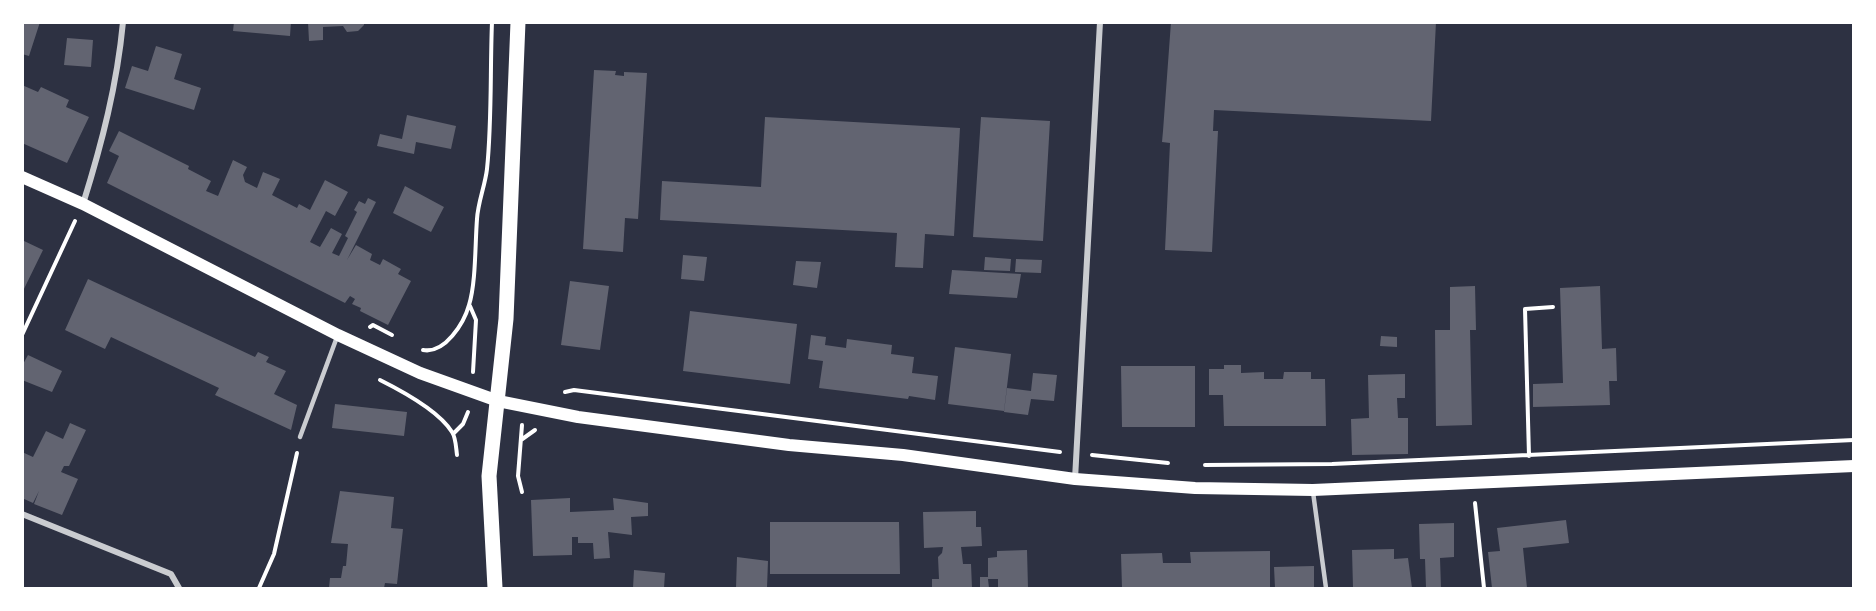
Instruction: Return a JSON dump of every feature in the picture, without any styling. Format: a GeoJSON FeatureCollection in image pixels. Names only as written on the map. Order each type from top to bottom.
{"type":"FeatureCollection","features":[{"type":"Feature","properties":{"kind":"main road"},"geometry":{"type":"LineString","coordinates":[[495,588],[489,476],[506,319],[518,22]]}},
{"type":"Feature","properties":{"kind":"main road"},"geometry":{"type":"LineString","coordinates":[[22,177],[83,204],[338,335],[420,374],[498,401],[680,432],[789,446],[903,455],[1075,479],[1195,488],[1313,490],[1854,466]]}},
{"type":"Feature","properties":{"kind":"street"},"geometry":{"type":"LineString","coordinates":[[83,204],[109,115],[118,71],[123,22]]}},
{"type":"Feature","properties":{"kind":"street"},"geometry":{"type":"LineString","coordinates":[[1075,479],[1100,22]]}},
{"type":"Feature","properties":{"kind":"street"},"geometry":{"type":"LineString","coordinates":[[22,514],[171,574],[179,588]]}},
{"type":"Feature","properties":{"kind":"lane"},"geometry":{"type":"LineString","coordinates":[[300,437],[338,335]]}},
{"type":"Feature","properties":{"kind":"lane"},"geometry":{"type":"LineString","coordinates":[[1313,490],[1326,588]]}},
{"type":"Feature","properties":{"kind":"path"},"geometry":{"type":"LineString","coordinates":[[419,349],[429,351],[442,344],[454,333],[470,305],[477,212],[487,170],[492,22]]}},
{"type":"Feature","properties":{"kind":"path"},"geometry":{"type":"LineString","coordinates":[[22,335],[83,204]]}},
{"type":"Feature","properties":{"kind":"path"},"geometry":{"type":"LineString","coordinates":[[470,305],[476,320],[473,374]]}},
{"type":"Feature","properties":{"kind":"path"},"geometry":{"type":"LineString","coordinates":[[1529,481],[1526,309],[1553,307]]}},
{"type":"Feature","properties":{"kind":"path"},"geometry":{"type":"LineString","coordinates":[[574,390],[1075,454],[1169,463]]}},
{"type":"Feature","properties":{"kind":"path"},"geometry":{"type":"LineString","coordinates":[[444,423],[453,434],[457,455]]}},
{"type":"Feature","properties":{"kind":"path"},"geometry":{"type":"LineString","coordinates":[[259,588],[274,554],[300,437]]}},
{"type":"Feature","properties":{"kind":"path"},"geometry":{"type":"LineString","coordinates":[[521,440],[518,476],[522,492]]}},
{"type":"Feature","properties":{"kind":"path"},"geometry":{"type":"LineString","coordinates":[[1203,465],[1315,464],[1528,456],[1854,440]]}},
{"type":"Feature","properties":{"kind":"path"},"geometry":{"type":"LineString","coordinates":[[1473,483],[1485,588]]}},
{"type":"Feature","properties":{"kind":"building"},"geometry":{"type":"Polygon","coordinates":[[[22,22],[40,22],[29,56],[22,54],[22,22]]]}},
{"type":"Feature","properties":{"kind":"building"},"geometry":{"type":"Polygon","coordinates":[[[234,22],[291,22],[290,36],[233,31],[234,22]]]}},
{"type":"Feature","properties":{"kind":"building"},"geometry":{"type":"Polygon","coordinates":[[[308,22],[364,22],[364,25],[358,31],[347,32],[343,26],[323,27],[323,40],[309,41],[308,22]]]}},
{"type":"Feature","properties":{"kind":"building"},"geometry":{"type":"Polygon","coordinates":[[[1171,22],[1436,22],[1431,121],[1214,110],[1213,131],[1218,131],[1212,252],[1165,250],[1170,143],[1162,142],[1171,22]]]}},
{"type":"Feature","properties":{"kind":"building"},"geometry":{"type":"Polygon","coordinates":[[[67,38],[93,40],[91,67],[64,65],[67,38]]]}},
{"type":"Feature","properties":{"kind":"building"},"geometry":{"type":"Polygon","coordinates":[[[156,46],[182,54],[174,79],[201,88],[194,110],[125,88],[132,66],[148,71],[156,46]]]}},
{"type":"Feature","properties":{"kind":"building"},"geometry":{"type":"Polygon","coordinates":[[[594,70],[616,71],[615,75],[624,76],[624,72],[647,73],[638,219],[625,218],[623,252],[583,249],[594,70]]]}},
{"type":"Feature","properties":{"kind":"building"},"geometry":{"type":"Polygon","coordinates":[[[22,85],[38,92],[41,87],[69,100],[66,107],[89,117],[67,163],[22,143],[22,85]]]}},
{"type":"Feature","properties":{"kind":"building"},"geometry":{"type":"Polygon","coordinates":[[[407,115],[456,126],[451,149],[416,142],[414,154],[377,146],[380,134],[402,139],[407,115]]]}},
{"type":"Feature","properties":{"kind":"building"},"geometry":{"type":"Polygon","coordinates":[[[765,117],[960,128],[954,236],[925,234],[923,268],[895,267],[897,233],[660,220],[662,181],[761,187],[765,117]]]}},
{"type":"Feature","properties":{"kind":"building"},"geometry":{"type":"Polygon","coordinates":[[[981,117],[1050,121],[1043,241],[973,237],[981,117]]]}},
{"type":"Feature","properties":{"kind":"building"},"geometry":{"type":"Polygon","coordinates":[[[119,131],[189,166],[188,169],[211,181],[206,191],[218,196],[233,160],[247,167],[243,175],[245,182],[257,188],[263,172],[280,179],[272,195],[297,208],[299,204],[310,210],[325,180],[348,192],[335,216],[326,211],[310,242],[320,247],[331,228],[342,234],[332,253],[339,256],[348,238],[345,236],[357,212],[354,210],[359,201],[365,204],[368,198],[376,202],[347,260],[356,245],[372,254],[370,260],[380,265],[383,259],[401,269],[398,274],[411,281],[388,325],[360,311],[361,308],[352,304],[355,299],[350,296],[345,303],[107,183],[119,156],[109,151],[119,131]]]}},
{"type":"Feature","properties":{"kind":"building"},"geometry":{"type":"Polygon","coordinates":[[[405,186],[444,207],[431,232],[393,213],[405,186]]]}},
{"type":"Feature","properties":{"kind":"building"},"geometry":{"type":"Polygon","coordinates":[[[22,240],[43,250],[22,293],[22,240]]]}},
{"type":"Feature","properties":{"kind":"building"},"geometry":{"type":"Polygon","coordinates":[[[683,255],[707,257],[704,281],[681,279],[683,255]]]}},
{"type":"Feature","properties":{"kind":"building"},"geometry":{"type":"Polygon","coordinates":[[[985,257],[1011,259],[1010,271],[984,270],[985,257]]]}},
{"type":"Feature","properties":{"kind":"building"},"geometry":{"type":"Polygon","coordinates":[[[1016,259],[1042,260],[1041,273],[1015,272],[1016,259]]]}},
{"type":"Feature","properties":{"kind":"building"},"geometry":{"type":"Polygon","coordinates":[[[796,261],[821,262],[817,288],[793,285],[796,261]]]}},
{"type":"Feature","properties":{"kind":"building"},"geometry":{"type":"Polygon","coordinates":[[[952,270],[1021,274],[1017,298],[949,294],[952,270]]]}},
{"type":"Feature","properties":{"kind":"building"},"geometry":{"type":"Polygon","coordinates":[[[88,279],[255,357],[258,352],[269,357],[266,362],[286,371],[274,394],[297,405],[291,430],[215,395],[219,388],[111,337],[105,349],[65,330],[88,279]]]}},
{"type":"Feature","properties":{"kind":"building"},"geometry":{"type":"Polygon","coordinates":[[[570,281],[609,286],[600,350],[561,345],[570,281]]]}},
{"type":"Feature","properties":{"kind":"building"},"geometry":{"type":"Polygon","coordinates":[[[1475,286],[1476,330],[1470,330],[1472,425],[1436,426],[1435,330],[1450,330],[1450,287],[1475,286]]]}},
{"type":"Feature","properties":{"kind":"building"},"geometry":{"type":"Polygon","coordinates":[[[1600,286],[1602,349],[1616,348],[1617,381],[1609,381],[1610,405],[1533,407],[1533,384],[1563,383],[1560,288],[1600,286]]]}},
{"type":"Feature","properties":{"kind":"building"},"geometry":{"type":"Polygon","coordinates":[[[690,311],[797,324],[790,384],[683,371],[690,311]]]}},
{"type":"Feature","properties":{"kind":"building"},"geometry":{"type":"Polygon","coordinates":[[[811,335],[826,337],[825,345],[846,348],[847,339],[892,345],[891,354],[914,357],[912,373],[938,376],[935,400],[819,388],[823,361],[808,359],[811,335]]]}},
{"type":"Feature","properties":{"kind":"building"},"geometry":{"type":"Polygon","coordinates":[[[1381,336],[1397,337],[1397,347],[1380,346],[1381,336]]]}},
{"type":"Feature","properties":{"kind":"building"},"geometry":{"type":"Polygon","coordinates":[[[955,347],[1011,354],[1004,411],[948,404],[955,347]]]}},
{"type":"Feature","properties":{"kind":"building"},"geometry":{"type":"Polygon","coordinates":[[[28,355],[62,371],[52,392],[22,380],[22,366],[28,355]]]}},
{"type":"Feature","properties":{"kind":"building"},"geometry":{"type":"Polygon","coordinates":[[[1224,365],[1241,365],[1241,373],[1264,372],[1264,379],[1283,379],[1284,372],[1311,372],[1311,379],[1325,379],[1326,426],[1224,426],[1223,395],[1209,395],[1209,369],[1224,369],[1224,365]]]}},
{"type":"Feature","properties":{"kind":"building"},"geometry":{"type":"Polygon","coordinates":[[[1121,366],[1195,366],[1195,427],[1122,427],[1121,366]]]}},
{"type":"Feature","properties":{"kind":"building"},"geometry":{"type":"Polygon","coordinates":[[[1033,373],[1057,375],[1054,401],[1031,399],[1028,415],[1004,412],[1007,388],[1031,391],[1033,373]]]}},
{"type":"Feature","properties":{"kind":"building"},"geometry":{"type":"Polygon","coordinates":[[[1405,374],[1405,398],[1397,398],[1398,418],[1408,418],[1408,454],[1352,455],[1351,419],[1369,418],[1368,375],[1405,374]]]}},
{"type":"Feature","properties":{"kind":"building"},"geometry":{"type":"Polygon","coordinates":[[[335,404],[407,412],[404,436],[332,428],[335,404]]]}},
{"type":"Feature","properties":{"kind":"building"},"geometry":{"type":"Polygon","coordinates":[[[70,423],[86,430],[69,466],[64,466],[61,472],[78,479],[62,515],[34,504],[39,491],[33,503],[22,498],[22,452],[33,457],[46,431],[63,439],[70,423]]]}},
{"type":"Feature","properties":{"kind":"building"},"geometry":{"type":"Polygon","coordinates":[[[340,491],[394,497],[391,528],[403,529],[397,584],[385,583],[384,588],[329,588],[330,578],[341,578],[343,566],[346,566],[348,544],[331,543],[340,491]]]}},
{"type":"Feature","properties":{"kind":"building"},"geometry":{"type":"Polygon","coordinates":[[[570,498],[570,512],[614,510],[613,498],[648,503],[648,516],[631,517],[632,535],[608,532],[610,558],[594,559],[593,543],[578,543],[578,537],[572,537],[572,555],[533,556],[531,500],[570,498]]]}},
{"type":"Feature","properties":{"kind":"building"},"geometry":{"type":"Polygon","coordinates":[[[976,511],[976,527],[981,527],[982,546],[961,547],[963,564],[971,564],[972,588],[932,588],[932,579],[939,579],[938,557],[943,547],[924,548],[923,512],[976,511]]]}},
{"type":"Feature","properties":{"kind":"building"},"geometry":{"type":"Polygon","coordinates":[[[1566,520],[1569,543],[1523,548],[1527,588],[1492,588],[1488,552],[1500,551],[1497,528],[1566,520]]]}},
{"type":"Feature","properties":{"kind":"building"},"geometry":{"type":"Polygon","coordinates":[[[770,522],[899,522],[900,574],[770,574],[770,522]]]}},
{"type":"Feature","properties":{"kind":"building"},"geometry":{"type":"Polygon","coordinates":[[[1454,523],[1454,557],[1440,558],[1441,588],[1426,588],[1425,559],[1420,559],[1419,524],[1454,523]]]}},
{"type":"Feature","properties":{"kind":"building"},"geometry":{"type":"Polygon","coordinates":[[[1394,549],[1394,559],[1408,558],[1412,588],[1353,588],[1352,550],[1394,549]]]}},
{"type":"Feature","properties":{"kind":"building"},"geometry":{"type":"Polygon","coordinates":[[[1027,550],[1028,588],[998,588],[998,579],[988,579],[989,588],[980,588],[980,577],[988,577],[988,558],[997,557],[997,551],[1027,550]]]}},
{"type":"Feature","properties":{"kind":"building"},"geometry":{"type":"Polygon","coordinates":[[[1270,551],[1270,588],[1122,588],[1121,554],[1162,553],[1163,563],[1191,563],[1190,552],[1270,551]]]}},
{"type":"Feature","properties":{"kind":"building"},"geometry":{"type":"Polygon","coordinates":[[[737,557],[768,561],[767,588],[736,588],[737,557]]]}},
{"type":"Feature","properties":{"kind":"building"},"geometry":{"type":"Polygon","coordinates":[[[1314,566],[1314,588],[1275,588],[1274,567],[1314,566]]]}},
{"type":"Feature","properties":{"kind":"building"},"geometry":{"type":"Polygon","coordinates":[[[634,570],[665,573],[664,588],[633,588],[634,570]]]}}]}
